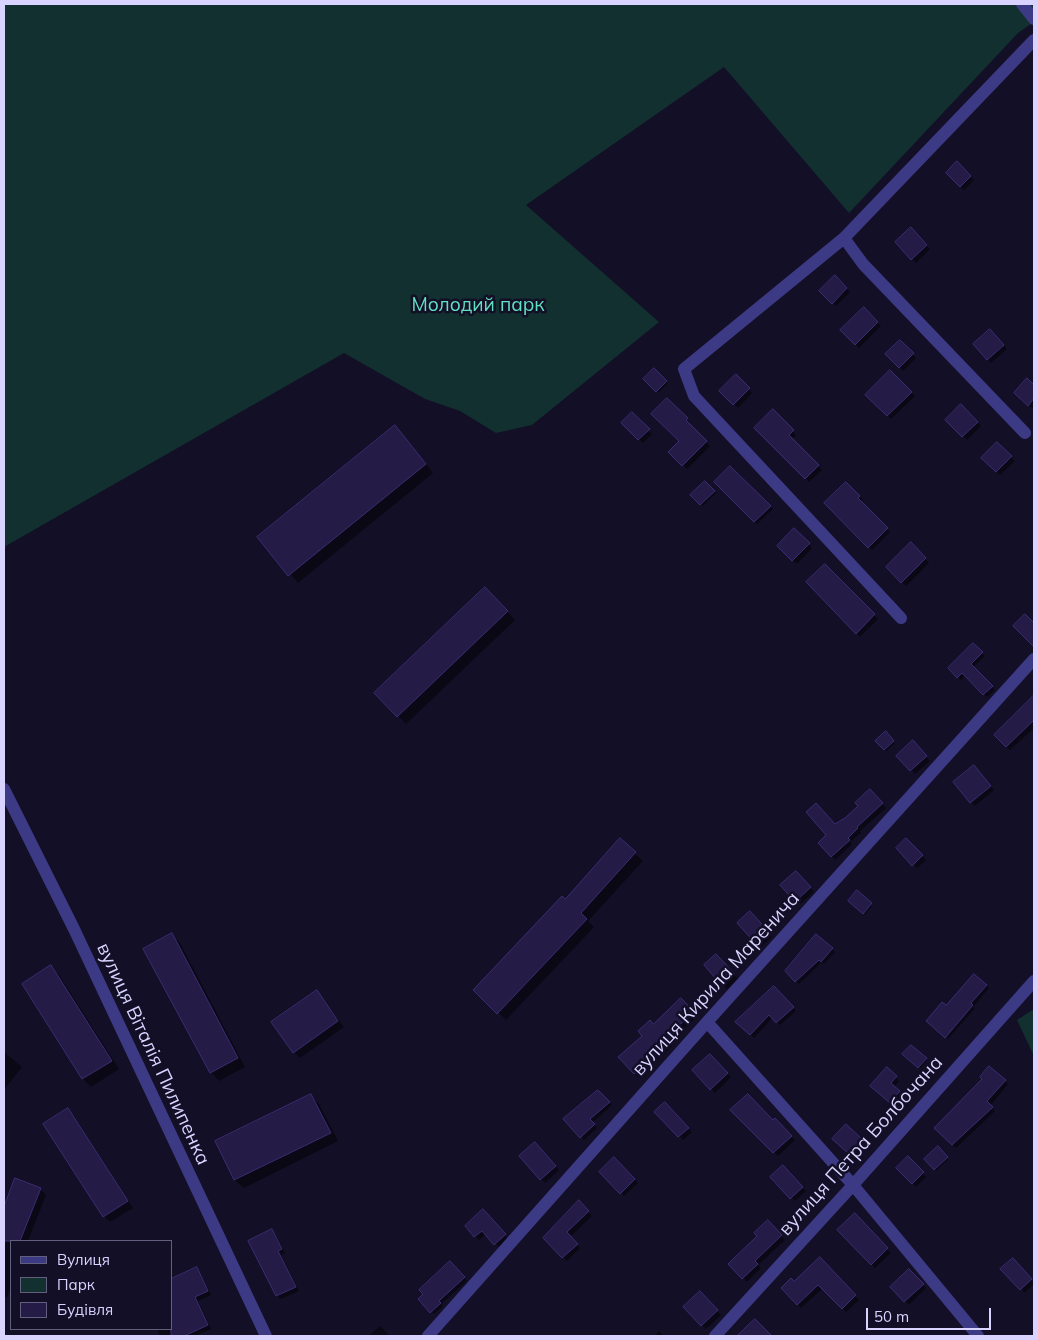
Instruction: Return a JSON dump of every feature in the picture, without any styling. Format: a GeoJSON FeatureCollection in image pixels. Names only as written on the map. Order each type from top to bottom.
{"type":"FeatureCollection","features":[{"type":"Feature","properties":{"kind":"street"},"geometry":{"type":"LineString","coordinates":[[1022,4],[1034,19]]}},
{"type":"Feature","properties":{"kind":"street"},"geometry":{"type":"LineString","coordinates":[[901,618],[694,396],[684,369],[844,238],[1034,40]]}},
{"type":"Feature","properties":{"kind":"street"},"geometry":{"type":"LineString","coordinates":[[844,238],[863,264],[1025,433]]}},
{"type":"Feature","properties":{"kind":"street","name":"вулиця Кирила Маренича"},"geometry":{"type":"LineString","coordinates":[[428,1336],[707,1022],[1034,659]]}},
{"type":"Feature","properties":{"kind":"street","name":"вулиця Віталія Пилипенка"},"geometry":{"type":"LineString","coordinates":[[4,789],[8,808],[74,929],[266,1336]]}},
{"type":"Feature","properties":{"kind":"street","name":"вулиця Петра Болбочана"},"geometry":{"type":"LineString","coordinates":[[715,1336],[853,1185],[1034,981]]}},
{"type":"Feature","properties":{"kind":"street"},"geometry":{"type":"LineString","coordinates":[[707,1022],[853,1185],[978,1336]]}},
{"type":"Feature","properties":{"kind":"green space","name":"Молодий парк"},"geometry":{"type":"Polygon","coordinates":[[[4,4],[1034,4],[1034,22],[1018,33],[849,213],[724,67],[526,205],[659,322],[532,425],[496,433],[460,411],[425,399],[344,353],[4,547],[4,4]]]}},
{"type":"Feature","properties":{"kind":"green space"},"geometry":{"type":"Polygon","coordinates":[[[1034,1009],[1034,1056],[1017,1020],[1034,1009]]]}},
{"type":"Feature","properties":{"kind":"building"},"geometry":{"type":"Polygon","coordinates":[[[957,161],[971,176],[960,187],[946,173],[957,161]]]}},
{"type":"Feature","properties":{"kind":"building"},"geometry":{"type":"Polygon","coordinates":[[[911,227],[927,245],[911,260],[895,242],[911,227]]]}},
{"type":"Feature","properties":{"kind":"building"},"geometry":{"type":"Polygon","coordinates":[[[835,275],[847,288],[832,304],[819,291],[835,275]]]}},
{"type":"Feature","properties":{"kind":"building"},"geometry":{"type":"Polygon","coordinates":[[[864,307],[878,322],[855,345],[840,330],[864,307]]]}},
{"type":"Feature","properties":{"kind":"building"},"geometry":{"type":"Polygon","coordinates":[[[990,329],[1004,345],[987,360],[973,344],[990,329]]]}},
{"type":"Feature","properties":{"kind":"building"},"geometry":{"type":"Polygon","coordinates":[[[900,340],[914,353],[899,368],[885,354],[900,340]]]}},
{"type":"Feature","properties":{"kind":"building"},"geometry":{"type":"Polygon","coordinates":[[[654,368],[667,381],[656,392],[643,379],[654,368]]]}},
{"type":"Feature","properties":{"kind":"building"},"geometry":{"type":"Polygon","coordinates":[[[890,370],[912,392],[887,416],[865,395],[890,370]]]}},
{"type":"Feature","properties":{"kind":"building"},"geometry":{"type":"Polygon","coordinates":[[[736,374],[750,388],[733,405],[719,391],[736,374]]]}},
{"type":"Feature","properties":{"kind":"building"},"geometry":{"type":"Polygon","coordinates":[[[1027,378],[1034,385],[1034,398],[1028,406],[1014,393],[1027,378]]]}},
{"type":"Feature","properties":{"kind":"building"},"geometry":{"type":"Polygon","coordinates":[[[667,398],[688,418],[686,420],[707,441],[682,466],[668,452],[679,441],[651,414],[667,398]]]}},
{"type":"Feature","properties":{"kind":"building"},"geometry":{"type":"Polygon","coordinates":[[[961,404],[978,422],[962,437],[945,420],[961,404]]]}},
{"type":"Feature","properties":{"kind":"building"},"geometry":{"type":"Polygon","coordinates":[[[773,409],[794,430],[789,435],[819,465],[805,479],[754,428],[773,409]]]}},
{"type":"Feature","properties":{"kind":"building"},"geometry":{"type":"Polygon","coordinates":[[[632,412],[650,429],[638,440],[621,423],[632,412]]]}},
{"type":"Feature","properties":{"kind":"building"},"geometry":{"type":"Polygon","coordinates":[[[395,425],[426,464],[288,576],[257,537],[395,425]]]}},
{"type":"Feature","properties":{"kind":"building"},"geometry":{"type":"Polygon","coordinates":[[[997,442],[1012,456],[996,472],[981,458],[997,442]]]}},
{"type":"Feature","properties":{"kind":"building"},"geometry":{"type":"Polygon","coordinates":[[[730,466],[771,506],[754,522],[714,482],[730,466]]]}},
{"type":"Feature","properties":{"kind":"building"},"geometry":{"type":"Polygon","coordinates":[[[705,481],[715,491],[700,505],[690,495],[705,481]]]}},
{"type":"Feature","properties":{"kind":"building"},"geometry":{"type":"Polygon","coordinates":[[[846,482],[860,496],[858,498],[888,528],[868,548],[824,503],[846,482]]]}},
{"type":"Feature","properties":{"kind":"building"},"geometry":{"type":"Polygon","coordinates":[[[794,528],[810,543],[792,561],[777,546],[794,528]]]}},
{"type":"Feature","properties":{"kind":"building"},"geometry":{"type":"Polygon","coordinates":[[[911,542],[926,558],[901,583],[886,567],[911,542]]]}},
{"type":"Feature","properties":{"kind":"building"},"geometry":{"type":"Polygon","coordinates":[[[825,564],[875,614],[856,634],[806,582],[825,564]]]}},
{"type":"Feature","properties":{"kind":"building"},"geometry":{"type":"Polygon","coordinates":[[[485,587],[508,611],[397,717],[374,693],[485,587]]]}},
{"type":"Feature","properties":{"kind":"building"},"geometry":{"type":"Polygon","coordinates":[[[1025,614],[1034,623],[1034,647],[1013,626],[1025,614]]]}},
{"type":"Feature","properties":{"kind":"building"},"geometry":{"type":"Polygon","coordinates":[[[973,643],[983,652],[971,664],[993,686],[983,695],[962,673],[957,678],[948,668],[973,643]]]}},
{"type":"Feature","properties":{"kind":"building"},"geometry":{"type":"Polygon","coordinates":[[[1034,695],[1034,720],[1006,747],[994,735],[1034,695]]]}},
{"type":"Feature","properties":{"kind":"building"},"geometry":{"type":"Polygon","coordinates":[[[886,731],[894,741],[884,750],[875,741],[886,731]]]}},
{"type":"Feature","properties":{"kind":"building"},"geometry":{"type":"Polygon","coordinates":[[[913,740],[927,756],[910,771],[896,756],[913,740]]]}},
{"type":"Feature","properties":{"kind":"building"},"geometry":{"type":"Polygon","coordinates":[[[974,765],[991,786],[970,803],[953,782],[974,765]]]}},
{"type":"Feature","properties":{"kind":"building"},"geometry":{"type":"Polygon","coordinates":[[[870,789],[883,803],[857,827],[848,838],[850,840],[831,857],[818,843],[826,835],[806,812],[816,803],[835,824],[858,806],[855,803],[870,789]]]}},
{"type":"Feature","properties":{"kind":"building"},"geometry":{"type":"Polygon","coordinates":[[[620,838],[636,852],[581,913],[587,919],[497,1014],[473,990],[562,896],[565,899],[620,838]]]}},
{"type":"Feature","properties":{"kind":"building"},"geometry":{"type":"Polygon","coordinates":[[[906,838],[923,855],[912,866],[896,848],[906,838]]]}},
{"type":"Feature","properties":{"kind":"building"},"geometry":{"type":"Polygon","coordinates":[[[796,871],[811,887],[795,902],[780,885],[796,871]]]}},
{"type":"Feature","properties":{"kind":"building"},"geometry":{"type":"Polygon","coordinates":[[[857,890],[872,903],[863,914],[848,901],[857,890]]]}},
{"type":"Feature","properties":{"kind":"building"},"geometry":{"type":"Polygon","coordinates":[[[750,911],[769,932],[756,944],[737,923],[750,911]]]}},
{"type":"Feature","properties":{"kind":"building"},"geometry":{"type":"Polygon","coordinates":[[[172,933],[238,1058],[210,1073],[143,949],[172,933]]]}},
{"type":"Feature","properties":{"kind":"building"},"geometry":{"type":"Polygon","coordinates":[[[816,934],[833,948],[821,962],[819,960],[795,982],[785,971],[816,934]]]}},
{"type":"Feature","properties":{"kind":"building"},"geometry":{"type":"Polygon","coordinates":[[[716,954],[735,974],[722,986],[704,965],[716,954]]]}},
{"type":"Feature","properties":{"kind":"building"},"geometry":{"type":"Polygon","coordinates":[[[51,965],[112,1061],[82,1079],[22,984],[51,965]]]}},
{"type":"Feature","properties":{"kind":"building"},"geometry":{"type":"Polygon","coordinates":[[[974,974],[987,985],[945,1038],[926,1021],[942,1002],[946,1005],[974,974]]]}},
{"type":"Feature","properties":{"kind":"building"},"geometry":{"type":"Polygon","coordinates":[[[774,986],[794,1007],[776,1023],[769,1015],[750,1035],[735,1022],[774,986]]]}},
{"type":"Feature","properties":{"kind":"building"},"geometry":{"type":"Polygon","coordinates":[[[317,990],[338,1021],[293,1053],[271,1022],[317,990]]]}},
{"type":"Feature","properties":{"kind":"building"},"geometry":{"type":"Polygon","coordinates":[[[681,998],[694,1012],[666,1037],[669,1041],[634,1074],[618,1057],[642,1036],[638,1031],[650,1020],[653,1024],[681,998]]]}},
{"type":"Feature","properties":{"kind":"building"},"geometry":{"type":"Polygon","coordinates":[[[911,1045],[927,1058],[918,1068],[902,1054],[911,1045]]]}},
{"type":"Feature","properties":{"kind":"building"},"geometry":{"type":"Polygon","coordinates":[[[710,1054],[728,1073],[710,1090],[692,1070],[710,1054]]]}},
{"type":"Feature","properties":{"kind":"building"},"geometry":{"type":"Polygon","coordinates":[[[989,1066],[1006,1080],[987,1101],[993,1107],[952,1145],[934,1128],[982,1079],[980,1077],[989,1066]]]}},
{"type":"Feature","properties":{"kind":"building"},"geometry":{"type":"Polygon","coordinates":[[[887,1067],[897,1076],[891,1083],[900,1091],[890,1103],[870,1086],[887,1067]]]}},
{"type":"Feature","properties":{"kind":"building"},"geometry":{"type":"Polygon","coordinates":[[[598,1090],[610,1102],[590,1119],[595,1124],[580,1138],[563,1119],[598,1090]]]}},
{"type":"Feature","properties":{"kind":"building"},"geometry":{"type":"Polygon","coordinates":[[[311,1094],[331,1133],[234,1180],[215,1141],[311,1094]]]}},
{"type":"Feature","properties":{"kind":"building"},"geometry":{"type":"Polygon","coordinates":[[[748,1094],[773,1120],[775,1118],[792,1136],[773,1153],[730,1110],[748,1094]]]}},
{"type":"Feature","properties":{"kind":"building"},"geometry":{"type":"Polygon","coordinates":[[[665,1102],[689,1128],[678,1137],[654,1112],[665,1102]]]}},
{"type":"Feature","properties":{"kind":"building"},"geometry":{"type":"Polygon","coordinates":[[[68,1108],[128,1201],[103,1217],[43,1124],[68,1108]]]}},
{"type":"Feature","properties":{"kind":"building"},"geometry":{"type":"Polygon","coordinates":[[[846,1124],[863,1140],[849,1154],[832,1139],[846,1124]]]}},
{"type":"Feature","properties":{"kind":"building"},"geometry":{"type":"Polygon","coordinates":[[[535,1142],[556,1166],[540,1180],[519,1156],[535,1142]]]}},
{"type":"Feature","properties":{"kind":"building"},"geometry":{"type":"Polygon","coordinates":[[[938,1146],[948,1157],[934,1170],[924,1159],[938,1146]]]}},
{"type":"Feature","properties":{"kind":"building"},"geometry":{"type":"Polygon","coordinates":[[[908,1156],[924,1172],[912,1184],[896,1168],[908,1156]]]}},
{"type":"Feature","properties":{"kind":"building"},"geometry":{"type":"Polygon","coordinates":[[[614,1157],[635,1179],[620,1194],[599,1172],[614,1157]]]}},
{"type":"Feature","properties":{"kind":"building"},"geometry":{"type":"Polygon","coordinates":[[[783,1165],[803,1187],[790,1199],[770,1177],[783,1165]]]}},
{"type":"Feature","properties":{"kind":"building"},"geometry":{"type":"Polygon","coordinates":[[[15,1178],[41,1188],[20,1240],[4,1241],[4,1207],[15,1178]]]}},
{"type":"Feature","properties":{"kind":"building"},"geometry":{"type":"Polygon","coordinates":[[[579,1200],[589,1211],[567,1232],[578,1244],[562,1258],[543,1238],[579,1200]]]}},
{"type":"Feature","properties":{"kind":"building"},"geometry":{"type":"Polygon","coordinates":[[[483,1209],[506,1234],[494,1245],[482,1231],[474,1237],[465,1226],[483,1209]]]}},
{"type":"Feature","properties":{"kind":"building"},"geometry":{"type":"Polygon","coordinates":[[[855,1213],[888,1248],[871,1265],[837,1230],[855,1213]]]}},
{"type":"Feature","properties":{"kind":"building"},"geometry":{"type":"Polygon","coordinates":[[[768,1220],[782,1235],[755,1261],[758,1264],[742,1279],[728,1264],[757,1236],[754,1233],[768,1220]]]}},
{"type":"Feature","properties":{"kind":"building"},"geometry":{"type":"Polygon","coordinates":[[[272,1229],[282,1249],[278,1251],[296,1287],[276,1296],[248,1241],[272,1229]]]}},
{"type":"Feature","properties":{"kind":"building"},"geometry":{"type":"Polygon","coordinates":[[[820,1257],[856,1295],[842,1309],[818,1285],[797,1305],[781,1288],[791,1278],[794,1281],[820,1257]]]}},
{"type":"Feature","properties":{"kind":"building"},"geometry":{"type":"Polygon","coordinates":[[[1013,1258],[1032,1279],[1020,1290],[1000,1269],[1013,1258]]]}},
{"type":"Feature","properties":{"kind":"building"},"geometry":{"type":"Polygon","coordinates":[[[450,1261],[465,1277],[439,1301],[441,1303],[430,1313],[418,1299],[423,1294],[419,1290],[450,1261]]]}},
{"type":"Feature","properties":{"kind":"building"},"geometry":{"type":"Polygon","coordinates":[[[197,1267],[208,1291],[195,1297],[208,1325],[184,1336],[171,1336],[172,1279],[197,1267]]]}},
{"type":"Feature","properties":{"kind":"building"},"geometry":{"type":"Polygon","coordinates":[[[909,1269],[924,1284],[904,1302],[890,1287],[909,1269]]]}},
{"type":"Feature","properties":{"kind":"building"},"geometry":{"type":"Polygon","coordinates":[[[700,1291],[718,1310],[701,1326],[683,1307],[700,1291]]]}},
{"type":"Feature","properties":{"kind":"building"},"geometry":{"type":"Polygon","coordinates":[[[755,1319],[772,1336],[737,1336],[755,1319]]]}}]}
